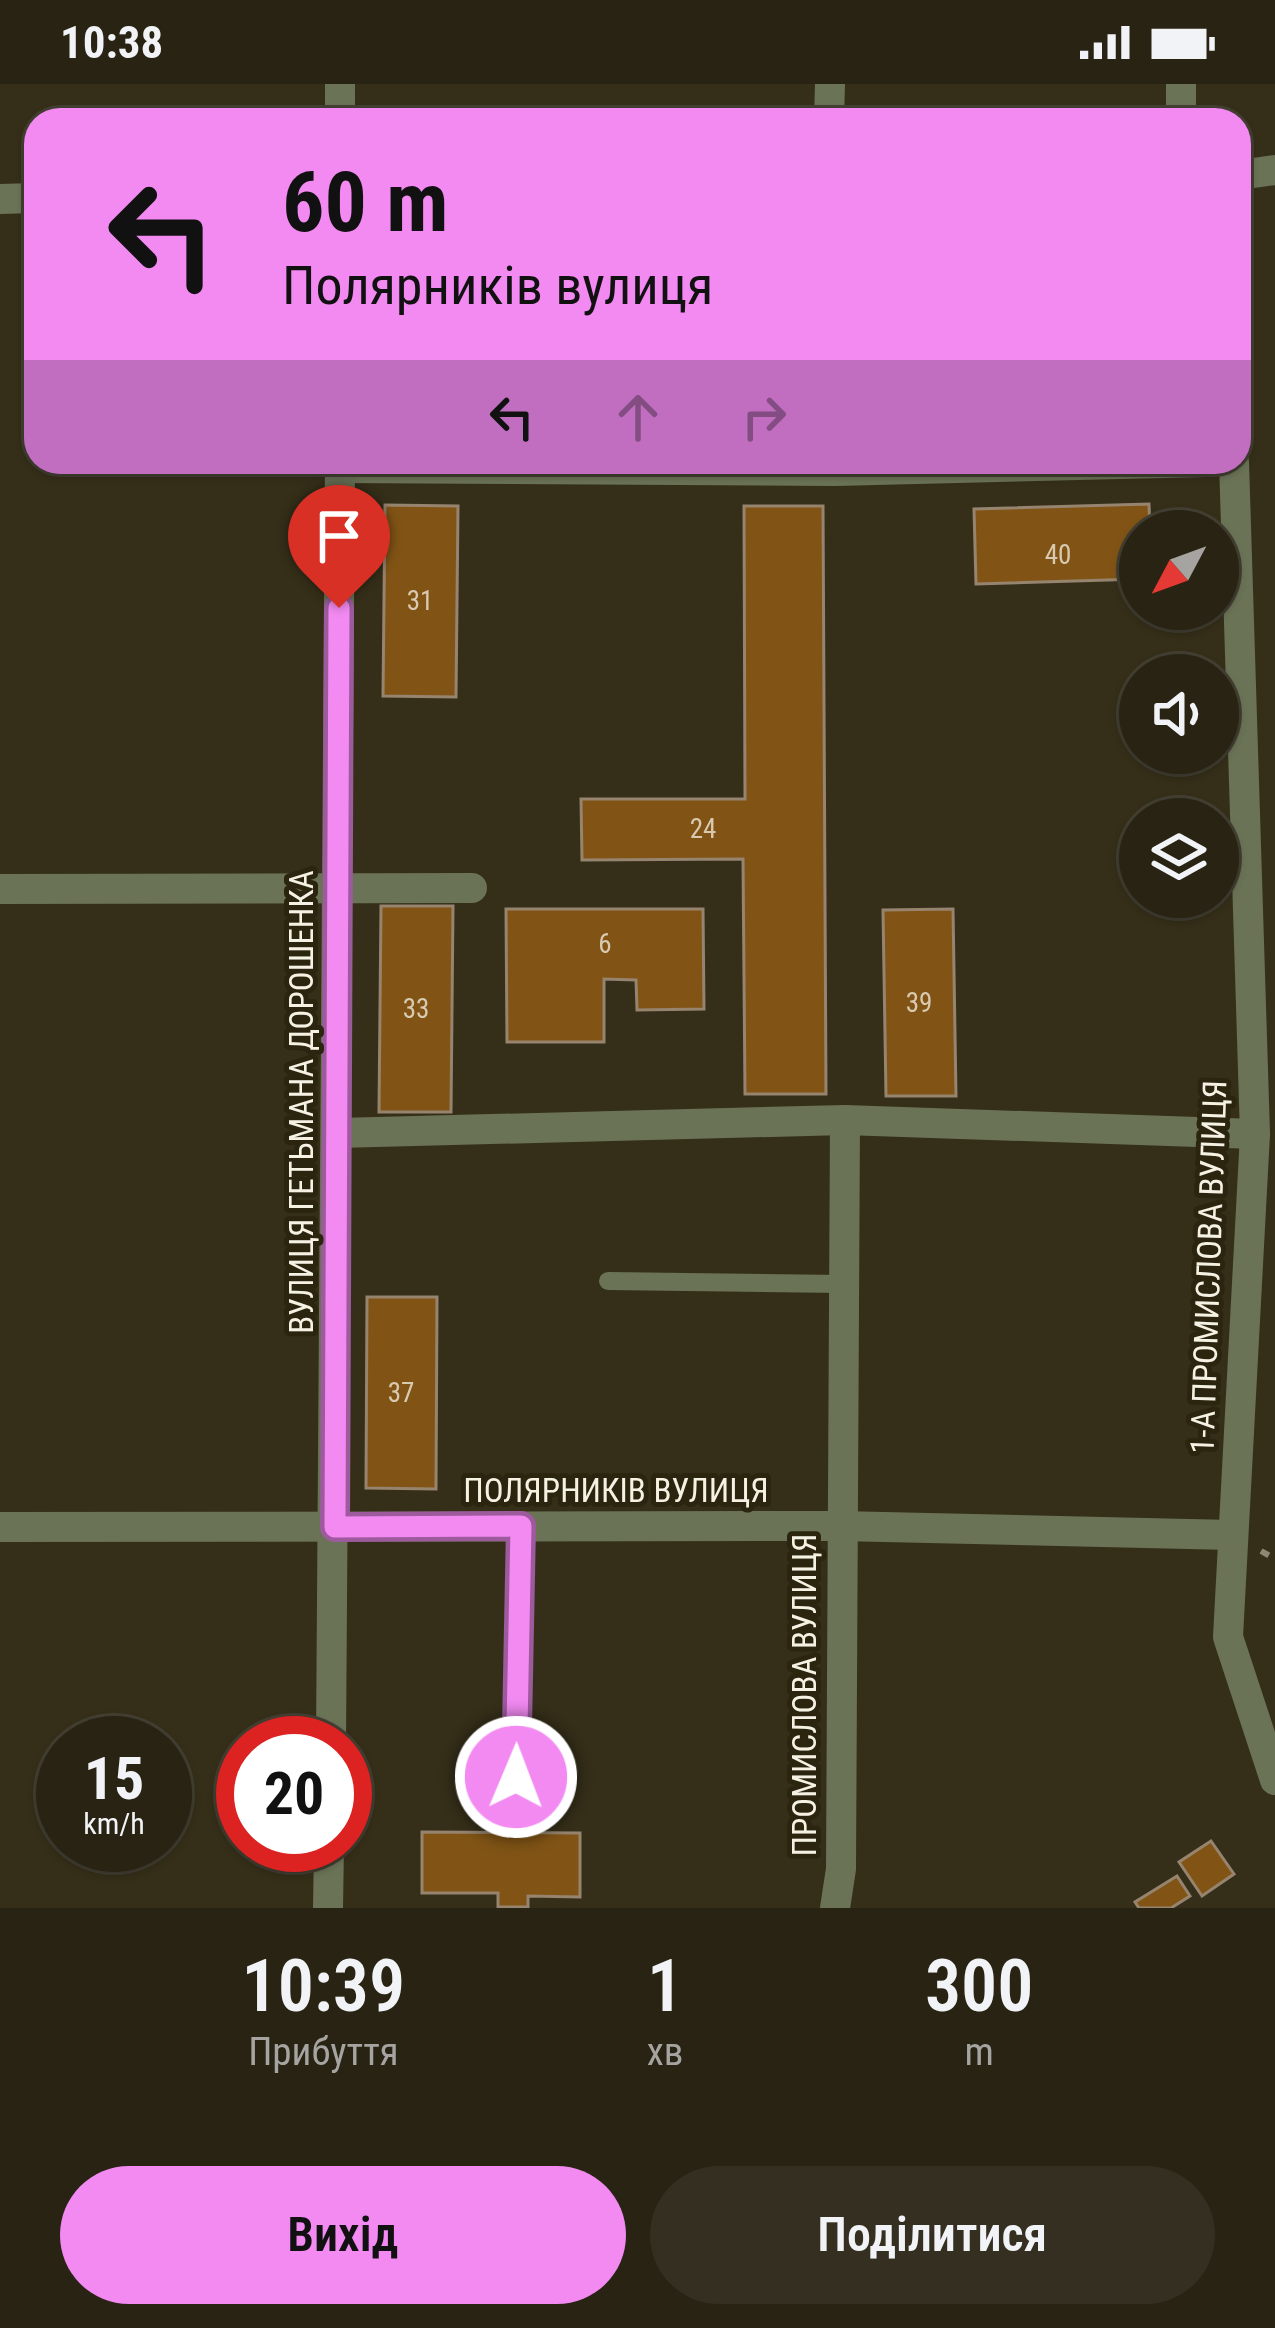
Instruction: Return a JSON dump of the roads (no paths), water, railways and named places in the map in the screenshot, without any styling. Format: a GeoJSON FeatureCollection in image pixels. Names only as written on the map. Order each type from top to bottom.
{"type":"FeatureCollection","features":[{"type":"Feature","properties":{"kind":"street","name":"ВУЛИЦЯ ГЕТЬМАНА ДОРОШЕНКА"},"geometry":{"type":"LineString","coordinates":[[332,1716],[340,474]]}},
{"type":"Feature","properties":{"kind":"street","name":"1-А ПРОМИСЛОВА ВУЛИЦЯ"},"geometry":{"type":"LineString","coordinates":[[1234,474],[1256,1134],[1228,1637],[1275,1780]]}},
{"type":"Feature","properties":{"kind":"street"},"geometry":{"type":"LineString","coordinates":[[0,889],[472,888]]}},
{"type":"Feature","properties":{"kind":"street"},"geometry":{"type":"LineString","coordinates":[[338,1133],[845,1120],[1256,1134]]}},
{"type":"Feature","properties":{"kind":"street","name":"ПРОМИСЛОВА ВУЛИЦЯ"},"geometry":{"type":"LineString","coordinates":[[835,1908],[841,1869],[839,1526],[845,1120]]}},
{"type":"Feature","properties":{"kind":"street","name":"ПОЛЯРНИКІВ ВУЛИЦЯ"},"geometry":{"type":"LineString","coordinates":[[0,1527],[839,1526],[1232,1535]]}},
{"type":"Feature","properties":{"kind":"street"},"geometry":{"type":"LineString","coordinates":[[328,1908],[329,1872]]}},
{"type":"Feature","properties":{"kind":"lane"},"geometry":{"type":"LineString","coordinates":[[608,1281],[843,1284]]}},
{"type":"Feature","properties":{"kind":"lane"},"geometry":{"type":"LineString","coordinates":[[515,1818],[521,1526]]}}]}
